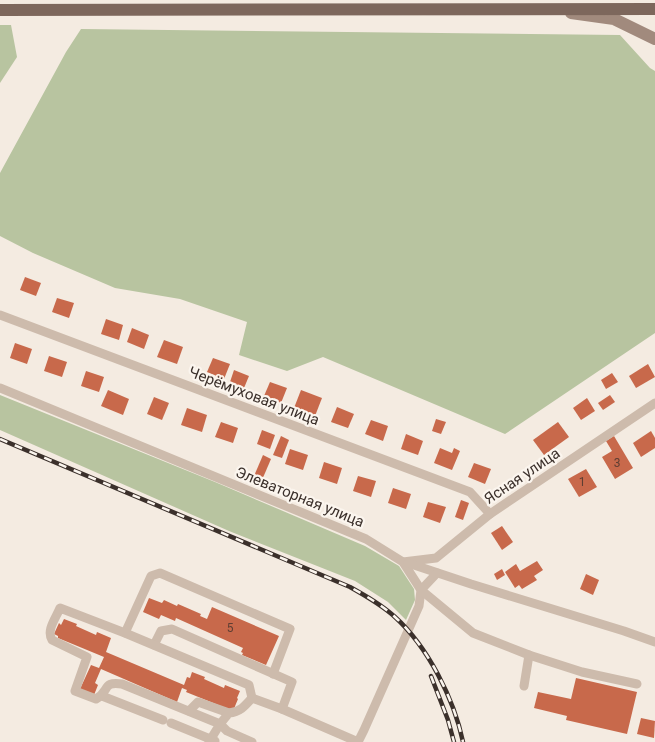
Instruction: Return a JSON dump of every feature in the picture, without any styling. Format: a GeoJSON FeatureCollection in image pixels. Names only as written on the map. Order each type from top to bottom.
{"type":"FeatureCollection","features":[{"type":"Feature","properties":{"kind":"main road"},"geometry":{"type":"LineString","coordinates":[[0,10],[655,9]]}},
{"type":"Feature","properties":{"kind":"street"},"geometry":{"type":"LineString","coordinates":[[538,9],[614,19],[655,39]]}},
{"type":"Feature","properties":{"kind":"street","name":"Черёмуховая улица"},"geometry":{"type":"LineString","coordinates":[[0,316],[470,492],[490,514]]}},
{"type":"Feature","properties":{"kind":"street","name":"Элеваторная улица"},"geometry":{"type":"LineString","coordinates":[[0,388],[366,539],[403,562],[421,590],[473,633],[529,655],[582,672],[637,684]]}},
{"type":"Feature","properties":{"kind":"street","name":"Ясная улица"},"geometry":{"type":"LineString","coordinates":[[403,562],[436,558],[490,514],[655,403]]}},
{"type":"Feature","properties":{"kind":"street"},"geometry":{"type":"LineString","coordinates":[[403,562],[655,642]]}},
{"type":"Feature","properties":{"kind":"street"},"geometry":{"type":"LineString","coordinates":[[124,633],[151,576],[160,573],[290,629],[272,674]]}},
{"type":"Feature","properties":{"kind":"street"},"geometry":{"type":"LineString","coordinates":[[252,698],[358,742],[419,606],[421,590],[437,573]]}},
{"type":"Feature","properties":{"kind":"street"},"geometry":{"type":"LineString","coordinates":[[252,698],[249,685],[60,608],[50,631],[52,640],[87,657],[75,691],[96,699],[102,696],[107,686],[114,683],[122,684],[220,724],[227,731],[252,742]]}},
{"type":"Feature","properties":{"kind":"street"},"geometry":{"type":"LineString","coordinates":[[154,645],[161,631],[172,629],[292,682],[282,709]]}},
{"type":"Feature","properties":{"kind":"street"},"geometry":{"type":"LineString","coordinates":[[524,686],[529,655]]}},
{"type":"Feature","properties":{"kind":"street"},"geometry":{"type":"LineString","coordinates":[[102,696],[212,741],[220,724],[229,714]]}},
{"type":"Feature","properties":{"kind":"street"},"geometry":{"type":"LineString","coordinates":[[189,711],[198,702],[229,714],[236,713],[252,698]]}},
{"type":"Feature","properties":{"kind":"green space"},"geometry":{"type":"Polygon","coordinates":[[[0,25],[11,25],[17,57],[0,83],[0,25]]]}},
{"type":"Feature","properties":{"kind":"green space"},"geometry":{"type":"Polygon","coordinates":[[[81,29],[620,35],[655,71],[655,333],[505,434],[323,357],[287,371],[239,355],[247,322],[180,299],[115,288],[33,253],[0,236],[0,173],[66,52],[81,29]]]}},
{"type":"Feature","properties":{"kind":"green space"},"geometry":{"type":"Polygon","coordinates":[[[0,395],[215,482],[365,546],[399,566],[414,589],[415,600],[406,620],[388,602],[355,581],[229,531],[0,430],[0,395]]]}},
{"type":"Feature","properties":{"kind":"building"},"geometry":{"type":"Polygon","coordinates":[[[25,277],[41,283],[36,296],[20,290],[25,277]]]}},
{"type":"Feature","properties":{"kind":"building"},"geometry":{"type":"Polygon","coordinates":[[[57,298],[74,303],[69,318],[52,312],[57,298]]]}},
{"type":"Feature","properties":{"kind":"building"},"geometry":{"type":"Polygon","coordinates":[[[106,319],[123,325],[119,340],[101,334],[106,319]]]}},
{"type":"Feature","properties":{"kind":"building"},"geometry":{"type":"Polygon","coordinates":[[[132,328],[149,335],[144,349],[127,342],[132,328]]]}},
{"type":"Feature","properties":{"kind":"building"},"geometry":{"type":"Polygon","coordinates":[[[164,340],[183,347],[177,364],[157,357],[164,340]]]}},
{"type":"Feature","properties":{"kind":"building"},"geometry":{"type":"Polygon","coordinates":[[[15,343],[32,349],[27,364],[10,358],[15,343]]]}},
{"type":"Feature","properties":{"kind":"building"},"geometry":{"type":"Polygon","coordinates":[[[49,356],[67,362],[62,377],[44,371],[49,356]]]}},
{"type":"Feature","properties":{"kind":"building"},"geometry":{"type":"Polygon","coordinates":[[[213,358],[230,364],[224,379],[207,372],[213,358]]]}},
{"type":"Feature","properties":{"kind":"building"},"geometry":{"type":"Polygon","coordinates":[[[648,364],[655,377],[636,388],[629,376],[648,364]]]}},
{"type":"Feature","properties":{"kind":"building"},"geometry":{"type":"Polygon","coordinates":[[[234,370],[249,376],[244,388],[230,382],[234,370]]]}},
{"type":"Feature","properties":{"kind":"building"},"geometry":{"type":"Polygon","coordinates":[[[86,371],[104,377],[99,392],[81,386],[86,371]]]}},
{"type":"Feature","properties":{"kind":"building"},"geometry":{"type":"Polygon","coordinates":[[[612,373],[618,382],[606,389],[601,380],[612,373]]]}},
{"type":"Feature","properties":{"kind":"building"},"geometry":{"type":"Polygon","coordinates":[[[270,382],[287,388],[281,403],[264,396],[270,382]]]}},
{"type":"Feature","properties":{"kind":"building"},"geometry":{"type":"Polygon","coordinates":[[[108,390],[129,399],[123,415],[101,406],[108,390]]]}},
{"type":"Feature","properties":{"kind":"building"},"geometry":{"type":"Polygon","coordinates":[[[301,390],[322,398],[315,416],[294,408],[301,390]]]}},
{"type":"Feature","properties":{"kind":"building"},"geometry":{"type":"Polygon","coordinates":[[[610,395],[615,402],[603,410],[598,403],[610,395]]]}},
{"type":"Feature","properties":{"kind":"building"},"geometry":{"type":"Polygon","coordinates":[[[154,397],[169,403],[162,420],[147,414],[154,397]]]}},
{"type":"Feature","properties":{"kind":"building"},"geometry":{"type":"Polygon","coordinates":[[[587,398],[595,411],[581,420],[573,408],[587,398]]]}},
{"type":"Feature","properties":{"kind":"building"},"geometry":{"type":"Polygon","coordinates":[[[337,407],[354,414],[348,428],[331,422],[337,407]]]}},
{"type":"Feature","properties":{"kind":"building"},"geometry":{"type":"Polygon","coordinates":[[[187,408],[207,415],[202,432],[181,425],[187,408]]]}},
{"type":"Feature","properties":{"kind":"building"},"geometry":{"type":"Polygon","coordinates":[[[436,419],[446,422],[441,434],[432,431],[436,419]]]}},
{"type":"Feature","properties":{"kind":"building"},"geometry":{"type":"Polygon","coordinates":[[[371,420],[388,426],[383,441],[365,434],[371,420]]]}},
{"type":"Feature","properties":{"kind":"building"},"geometry":{"type":"Polygon","coordinates":[[[221,422],[238,428],[233,443],[215,437],[221,422]]]}},
{"type":"Feature","properties":{"kind":"building"},"geometry":{"type":"Polygon","coordinates":[[[558,422],[569,437],[544,455],[533,440],[558,422]]]}},
{"type":"Feature","properties":{"kind":"building"},"geometry":{"type":"Polygon","coordinates":[[[262,430],[275,435],[270,449],[257,444],[262,430]]]}},
{"type":"Feature","properties":{"kind":"building"},"geometry":{"type":"Polygon","coordinates":[[[651,431],[655,438],[655,448],[641,457],[633,443],[651,431]]]}},
{"type":"Feature","properties":{"kind":"building"},"geometry":{"type":"Polygon","coordinates":[[[406,434],[423,441],[418,455],[401,449],[406,434]]]}},
{"type":"Feature","properties":{"kind":"building"},"geometry":{"type":"Polygon","coordinates":[[[281,436],[289,440],[282,458],[273,455],[281,436]]]}},
{"type":"Feature","properties":{"kind":"building"},"geometry":{"type":"Polygon","coordinates":[[[614,436],[633,468],[615,479],[602,457],[612,451],[606,441],[614,436]]]}},
{"type":"Feature","properties":{"kind":"building"},"geometry":{"type":"Polygon","coordinates":[[[440,448],[452,453],[454,448],[460,451],[452,470],[434,463],[440,448]]]}},
{"type":"Feature","properties":{"kind":"building"},"geometry":{"type":"Polygon","coordinates":[[[290,449],[308,455],[303,470],[285,464],[290,449]]]}},
{"type":"Feature","properties":{"kind":"building"},"geometry":{"type":"Polygon","coordinates":[[[263,455],[271,459],[262,480],[254,476],[263,455]]]}},
{"type":"Feature","properties":{"kind":"building"},"geometry":{"type":"Polygon","coordinates":[[[324,462],[342,468],[337,484],[319,478],[324,462]]]}},
{"type":"Feature","properties":{"kind":"building"},"geometry":{"type":"Polygon","coordinates":[[[474,463],[491,469],[485,484],[468,477],[474,463]]]}},
{"type":"Feature","properties":{"kind":"building"},"geometry":{"type":"Polygon","coordinates":[[[586,469],[597,487],[579,497],[568,479],[586,469]]]}},
{"type":"Feature","properties":{"kind":"building"},"geometry":{"type":"Polygon","coordinates":[[[358,476],[376,481],[371,497],[353,491],[358,476]]]}},
{"type":"Feature","properties":{"kind":"building"},"geometry":{"type":"Polygon","coordinates":[[[393,488],[411,494],[406,509],[388,503],[393,488]]]}},
{"type":"Feature","properties":{"kind":"building"},"geometry":{"type":"Polygon","coordinates":[[[461,500],[469,503],[463,520],[455,517],[461,500]]]}},
{"type":"Feature","properties":{"kind":"building"},"geometry":{"type":"Polygon","coordinates":[[[428,502],[446,507],[440,523],[423,517],[428,502]]]}},
{"type":"Feature","properties":{"kind":"building"},"geometry":{"type":"Polygon","coordinates":[[[502,526],[513,542],[502,550],[491,533],[502,526]]]}},
{"type":"Feature","properties":{"kind":"building"},"geometry":{"type":"Polygon","coordinates":[[[537,561],[543,570],[534,576],[537,580],[522,589],[519,585],[515,588],[505,572],[516,564],[520,571],[537,561]]]}},
{"type":"Feature","properties":{"kind":"building"},"geometry":{"type":"Polygon","coordinates":[[[502,569],[505,575],[497,580],[494,574],[502,569]]]}},
{"type":"Feature","properties":{"kind":"building"},"geometry":{"type":"Polygon","coordinates":[[[586,574],[599,580],[593,595],[580,589],[586,574]]]}},
{"type":"Feature","properties":{"kind":"building"},"geometry":{"type":"Polygon","coordinates":[[[149,598],[162,603],[164,600],[177,606],[178,604],[201,614],[200,616],[207,619],[212,607],[279,636],[266,665],[242,655],[243,648],[176,618],[175,621],[161,615],[159,619],[143,612],[149,598]]]}},
{"type":"Feature","properties":{"kind":"building"},"geometry":{"type":"Polygon","coordinates":[[[64,619],[96,635],[97,632],[111,638],[106,652],[184,685],[187,677],[190,678],[192,672],[224,688],[225,685],[240,691],[233,711],[186,692],[187,690],[182,688],[177,702],[101,669],[95,683],[98,685],[94,695],[80,689],[91,665],[99,668],[104,657],[58,638],[54,634],[59,623],[61,625],[64,619]]]}},
{"type":"Feature","properties":{"kind":"building"},"geometry":{"type":"Polygon","coordinates":[[[576,678],[637,692],[627,734],[566,720],[567,716],[534,708],[538,692],[571,699],[576,678]]]}},
{"type":"Feature","properties":{"kind":"building"},"geometry":{"type":"Polygon","coordinates":[[[641,718],[655,721],[654,738],[637,734],[641,718]]]}},
{"type":"Feature","properties":{"kind":"railway"},"geometry":{"type":"LineString","coordinates":[[0,439],[350,587],[374,601],[407,629],[429,658],[446,691],[463,742]]}},
{"type":"Feature","properties":{"kind":"railway"},"geometry":{"type":"LineString","coordinates":[[431,676],[448,720],[454,742]]}}]}
